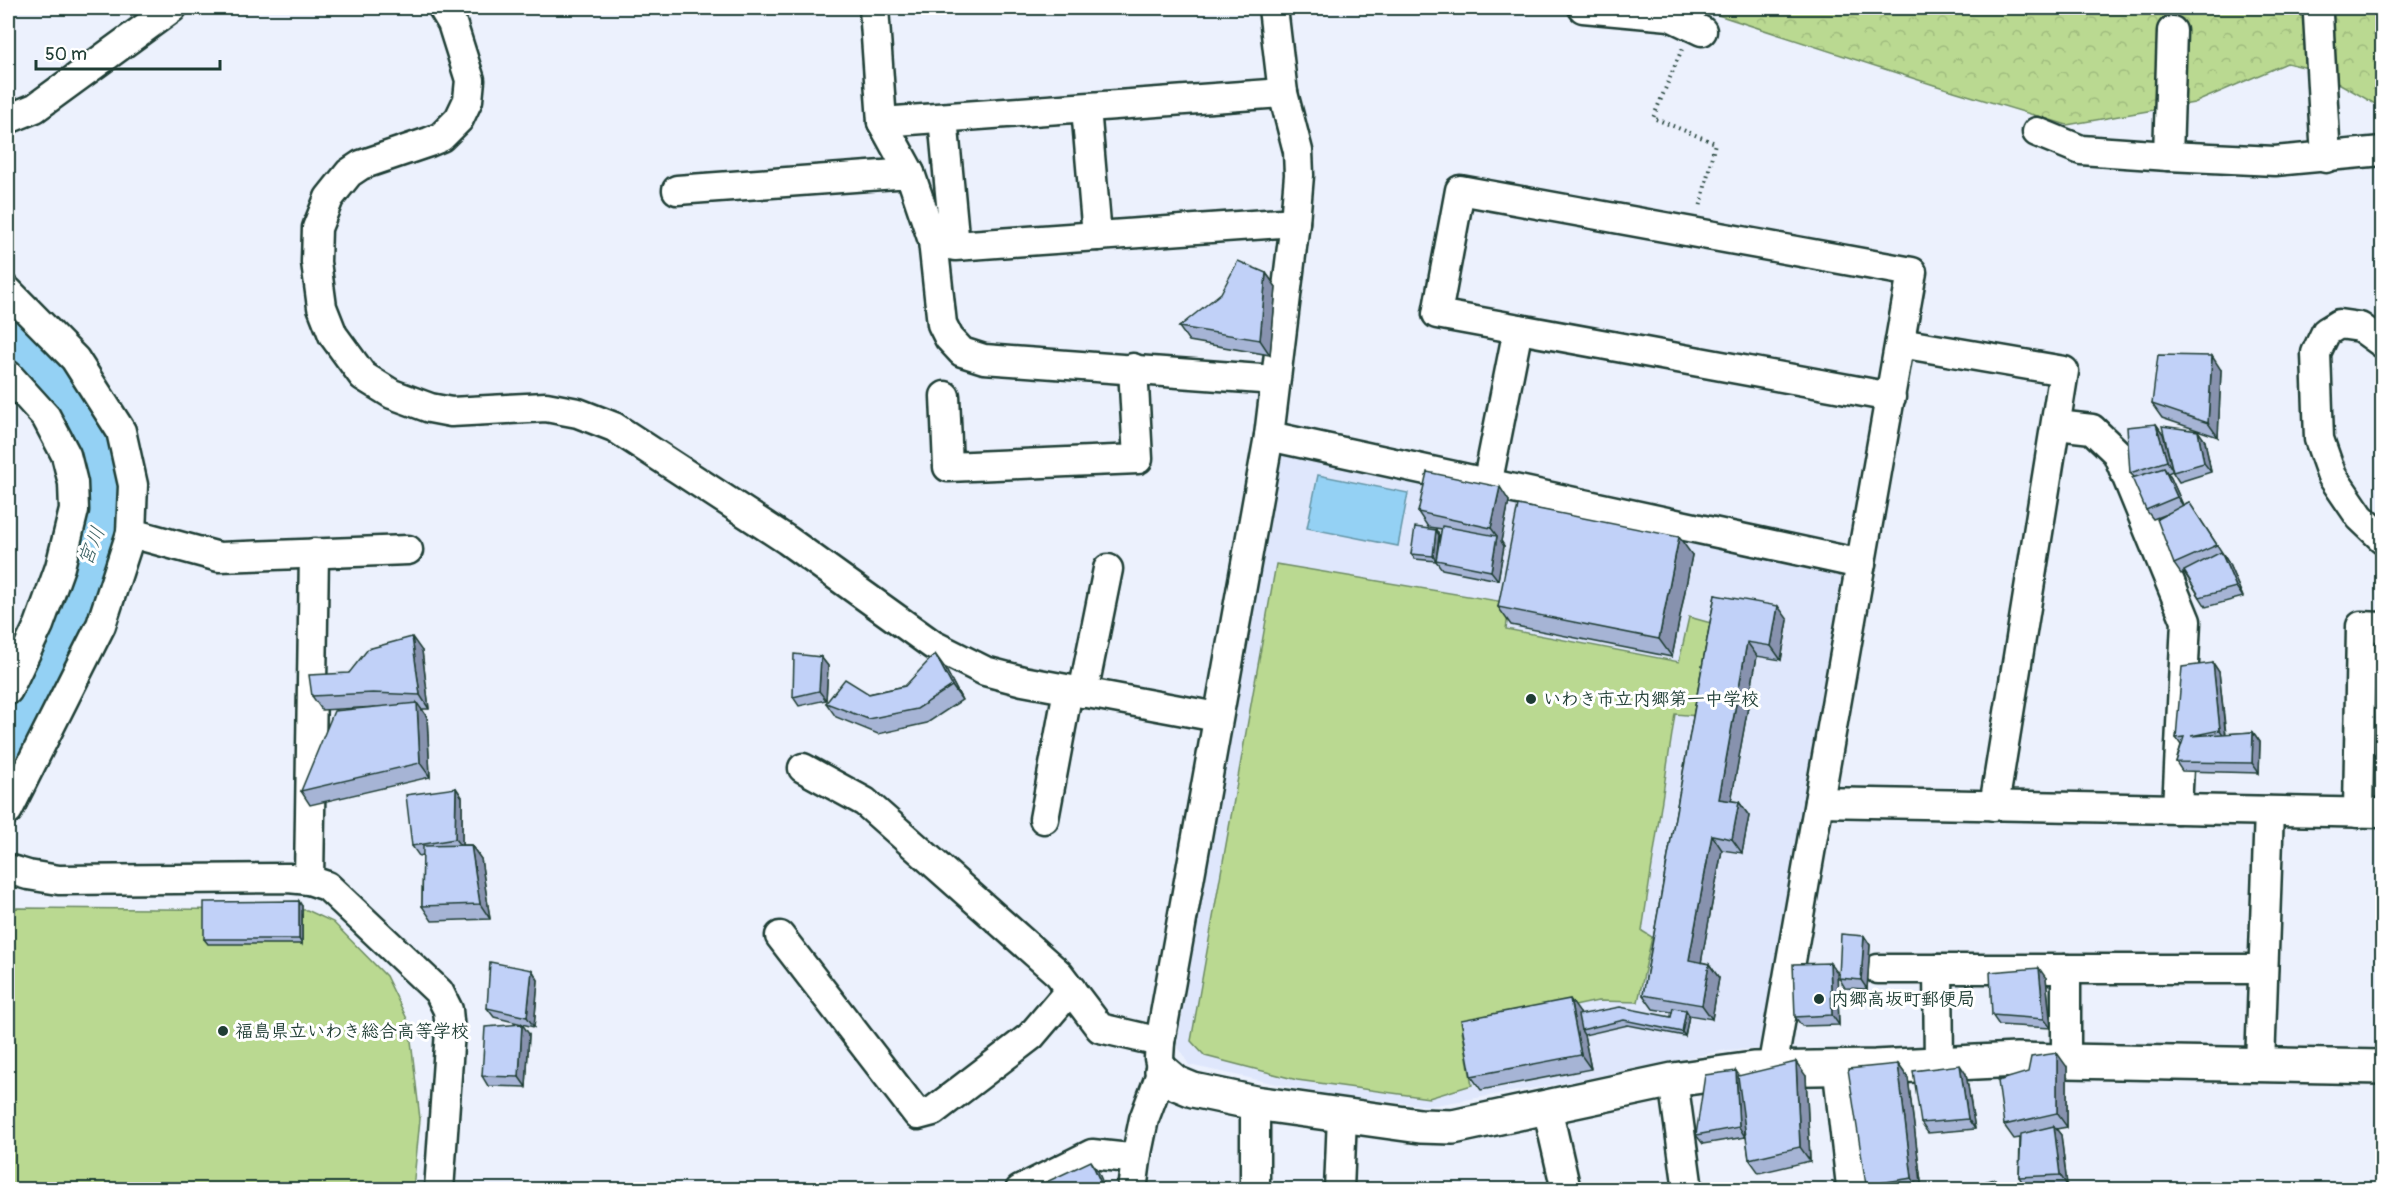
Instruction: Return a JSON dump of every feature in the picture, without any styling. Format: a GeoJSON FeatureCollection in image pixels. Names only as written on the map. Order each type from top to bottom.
{"type":"FeatureCollection","features":[{"type":"Feature","properties":{"kind":"street"},"geometry":{"type":"LineString","coordinates":[[8,118],[35,108],[172,8]]}},
{"type":"Feature","properties":{"kind":"street"},"geometry":{"type":"LineString","coordinates":[[443,8],[452,23],[470,80],[468,100],[459,119],[441,136],[429,142],[361,165],[349,173],[329,198],[317,228],[316,262],[322,307],[333,335],[363,376],[392,394],[430,408],[451,412],[546,407],[578,413],[614,427],[787,540],[933,645],[985,670],[1023,681],[1218,717]]}},
{"type":"Feature","properties":{"kind":"street"},"geometry":{"type":"LineString","coordinates":[[874,8],[882,122],[910,173],[933,241],[942,324],[949,338],[962,352],[984,359],[1275,380]]}},
{"type":"Feature","properties":{"kind":"street"},"geometry":{"type":"LineString","coordinates":[[1132,1190],[1144,1119],[1161,1057],[1218,717],[1269,436],[1299,176],[1298,151],[1283,93],[1273,8]]}},
{"type":"Feature","properties":{"kind":"street"},"geometry":{"type":"LineString","coordinates":[[1583,8],[1670,16],[1697,29]]}},
{"type":"Feature","properties":{"kind":"street"},"geometry":{"type":"LineString","coordinates":[[2318,15],[2326,158]]}},
{"type":"Feature","properties":{"kind":"street"},"geometry":{"type":"LineString","coordinates":[[2168,156],[2172,31]]}},
{"type":"Feature","properties":{"kind":"street"},"geometry":{"type":"LineString","coordinates":[[882,122],[1283,93]]}},
{"type":"Feature","properties":{"kind":"street"},"geometry":{"type":"LineString","coordinates":[[1086,108],[1097,236]]}},
{"type":"Feature","properties":{"kind":"street"},"geometry":{"type":"LineString","coordinates":[[944,118],[955,246],[1294,222]]}},
{"type":"Feature","properties":{"kind":"street"},"geometry":{"type":"LineString","coordinates":[[2037,132],[2081,150],[2168,156],[2275,161],[2382,151]]}},
{"type":"Feature","properties":{"kind":"street"},"geometry":{"type":"LineString","coordinates":[[677,190],[910,173]]}},
{"type":"Feature","properties":{"kind":"street"},"geometry":{"type":"LineString","coordinates":[[1772,1069],[1891,397],[1912,272],[1460,190],[1437,314],[1891,397]]}},
{"type":"Feature","properties":{"kind":"street"},"geometry":{"type":"LineString","coordinates":[[8,291],[75,359],[122,431],[133,485],[131,533],[101,625],[8,810]]}},
{"type":"Feature","properties":{"kind":"street"},"geometry":{"type":"LineString","coordinates":[[2382,343],[2360,327],[2339,324],[2326,332],[2316,352],[2319,439],[2332,476],[2360,517],[2382,538]]}},
{"type":"Feature","properties":{"kind":"street"},"geometry":{"type":"LineString","coordinates":[[1487,485],[1518,329]]}},
{"type":"Feature","properties":{"kind":"street"},"geometry":{"type":"LineString","coordinates":[[1900,343],[2064,371],[1994,806]]}},
{"type":"Feature","properties":{"kind":"street"},"geometry":{"type":"LineString","coordinates":[[945,396],[948,467],[1138,459],[1133,368]]}},
{"type":"Feature","properties":{"kind":"street"},"geometry":{"type":"LineString","coordinates":[[8,376],[45,417],[66,454],[72,483],[74,510],[60,567],[39,625],[8,690]]}},
{"type":"Feature","properties":{"kind":"street"},"geometry":{"type":"LineString","coordinates":[[2057,425],[2092,429],[2117,453],[2186,621],[2177,809]]}},
{"type":"Feature","properties":{"kind":"street"},"geometry":{"type":"LineString","coordinates":[[1269,436],[1487,485],[1861,564]]}},
{"type":"Feature","properties":{"kind":"street"},"geometry":{"type":"LineString","coordinates":[[131,533],[219,557],[408,550]]}},
{"type":"Feature","properties":{"kind":"street"},"geometry":{"type":"LineString","coordinates":[[309,879],[314,553]]}},
{"type":"Feature","properties":{"kind":"street"},"geometry":{"type":"LineString","coordinates":[[1044,819],[1108,569]]}},
{"type":"Feature","properties":{"kind":"street"},"geometry":{"type":"LineString","coordinates":[[1819,802],[2370,813],[2361,626],[2382,627]]}},
{"type":"Feature","properties":{"kind":"street"},"geometry":{"type":"LineString","coordinates":[[803,768],[865,802],[1059,974],[1100,1028],[1161,1057],[1176,1083],[1193,1090],[1255,1103],[1420,1126],[1453,1126],[1718,1072],[1939,1065],[2017,1060],[2382,1067]]}},
{"type":"Feature","properties":{"kind":"street"},"geometry":{"type":"LineString","coordinates":[[2260,1064],[2270,811]]}},
{"type":"Feature","properties":{"kind":"street"},"geometry":{"type":"LineString","coordinates":[[8,869],[59,880],[309,879],[327,886],[439,992],[448,1010],[450,1031],[439,1190]]}},
{"type":"Feature","properties":{"kind":"street"},"geometry":{"type":"LineString","coordinates":[[780,936],[918,1115],[933,1112],[1031,1036],[1071,989]]}},
{"type":"Feature","properties":{"kind":"street"},"geometry":{"type":"LineString","coordinates":[[1878,969],[2263,969]]}},
{"type":"Feature","properties":{"kind":"street"},"geometry":{"type":"LineString","coordinates":[[1938,969],[1939,1065]]}},
{"type":"Feature","properties":{"kind":"street"},"geometry":{"type":"LineString","coordinates":[[2066,969],[2066,1061]]}},
{"type":"Feature","properties":{"kind":"street"},"geometry":{"type":"LineString","coordinates":[[1840,1068],[1854,1190]]}},
{"type":"Feature","properties":{"kind":"street"},"geometry":{"type":"LineString","coordinates":[[1673,1080],[1688,1190]]}},
{"type":"Feature","properties":{"kind":"street"},"geometry":{"type":"LineString","coordinates":[[1255,1103],[1255,1190]]}},
{"type":"Feature","properties":{"kind":"street"},"geometry":{"type":"LineString","coordinates":[[1547,1107],[1566,1190]]}},
{"type":"Feature","properties":{"kind":"street"},"geometry":{"type":"LineString","coordinates":[[1340,1190],[1342,1116]]}},
{"type":"Feature","properties":{"kind":"street"},"geometry":{"type":"LineString","coordinates":[[1020,1190],[1092,1154],[1129,1158],[1137,1153]]}},
{"type":"Feature","properties":{"kind":"path"},"geometry":{"type":"LineString","coordinates":[[1694,233],[1715,143],[1653,118],[1697,29]]}},
{"type":"Feature","properties":{"kind":"shaded area","name":"いわき市立内郷第一中学校"},"geometry":{"type":"Polygon","coordinates":[[[1283,450],[1837,570],[1846,593],[1760,1049],[1726,1050],[1570,1082],[1430,1106],[1323,1094],[1189,1065],[1177,1045],[1217,806],[1283,450]]]}},
{"type":"Feature","properties":{"kind":"green space"},"geometry":{"type":"Polygon","coordinates":[[[1707,8],[2382,8],[2382,108],[2316,70],[2287,63],[2194,103],[2067,125],[1934,85],[1718,15],[1707,8]]]}},
{"type":"Feature","properties":{"kind":"green space"},"geometry":{"type":"Polygon","coordinates":[[[1276,564],[1510,603],[1506,629],[1679,662],[1689,617],[1711,623],[1698,716],[1675,714],[1642,931],[1652,937],[1638,1002],[1598,1001],[1462,1030],[1472,1085],[1429,1098],[1297,1080],[1205,1056],[1191,1041],[1276,564]]]}},
{"type":"Feature","properties":{"kind":"green space","name":"福島県立いわき総合高等学校"},"geometry":{"type":"Polygon","coordinates":[[[15,908],[307,910],[333,922],[386,976],[409,1023],[420,1119],[413,1189],[8,1189],[8,921],[15,908]]]}},
{"type":"Feature","properties":{"kind":"water"},"geometry":{"type":"Polygon","coordinates":[[[1318,475],[1408,493],[1398,546],[1307,528],[1318,475]]]}},
{"type":"Feature","properties":{"kind":"building"},"geometry":{"type":"Polygon","coordinates":[[[1238,261],[1266,273],[1260,340],[1179,327],[1221,293],[1238,261]]]}},
{"type":"Feature","properties":{"kind":"building"},"geometry":{"type":"Polygon","coordinates":[[[2158,355],[2212,356],[2208,423],[2152,404],[2158,355]]]}},
{"type":"Feature","properties":{"kind":"building"},"geometry":{"type":"Polygon","coordinates":[[[2156,424],[2167,461],[2130,473],[2127,427],[2156,424]]]}},
{"type":"Feature","properties":{"kind":"building"},"geometry":{"type":"Polygon","coordinates":[[[2162,426],[2198,431],[2204,463],[2173,472],[2162,426]]]}},
{"type":"Feature","properties":{"kind":"building"},"geometry":{"type":"Polygon","coordinates":[[[2164,468],[2177,497],[2146,510],[2132,478],[2164,468]]]}},
{"type":"Feature","properties":{"kind":"building"},"geometry":{"type":"Polygon","coordinates":[[[1427,472],[1500,487],[1491,528],[1418,512],[1427,472]]]}},
{"type":"Feature","properties":{"kind":"building"},"geometry":{"type":"Polygon","coordinates":[[[2189,502],[2217,545],[2174,564],[2157,519],[2189,502]]]}},
{"type":"Feature","properties":{"kind":"building"},"geometry":{"type":"Polygon","coordinates":[[[1518,505],[1679,537],[1659,639],[1498,607],[1518,505]]]}},
{"type":"Feature","properties":{"kind":"building"},"geometry":{"type":"Polygon","coordinates":[[[1442,526],[1497,536],[1491,571],[1436,560],[1442,526]]]}},
{"type":"Feature","properties":{"kind":"building"},"geometry":{"type":"Polygon","coordinates":[[[1415,527],[1436,530],[1433,556],[1411,554],[1415,527]]]}},
{"type":"Feature","properties":{"kind":"building"},"geometry":{"type":"Polygon","coordinates":[[[2221,552],[2236,587],[2200,597],[2184,571],[2221,552]]]}},
{"type":"Feature","properties":{"kind":"building"},"geometry":{"type":"Polygon","coordinates":[[[1715,595],[1778,606],[1771,646],[1747,642],[1719,799],[1739,802],[1732,839],[1712,835],[1689,960],[1709,964],[1702,1005],[1643,995],[1715,595]]]}},
{"type":"Feature","properties":{"kind":"building"},"geometry":{"type":"Polygon","coordinates":[[[412,637],[420,695],[373,693],[312,696],[309,675],[349,673],[368,649],[412,637]]]}},
{"type":"Feature","properties":{"kind":"building"},"geometry":{"type":"Polygon","coordinates":[[[794,654],[821,657],[819,691],[793,697],[794,654]]]}},
{"type":"Feature","properties":{"kind":"building"},"geometry":{"type":"Polygon","coordinates":[[[935,654],[952,686],[917,709],[868,719],[826,703],[845,679],[869,694],[905,686],[935,654]]]}},
{"type":"Feature","properties":{"kind":"building"},"geometry":{"type":"Polygon","coordinates":[[[2213,663],[2220,730],[2191,736],[2253,732],[2252,763],[2176,762],[2184,737],[2176,738],[2182,667],[2213,663]]]}},
{"type":"Feature","properties":{"kind":"building"},"geometry":{"type":"Polygon","coordinates":[[[417,703],[420,763],[301,791],[334,711],[417,703]]]}},
{"type":"Feature","properties":{"kind":"building"},"geometry":{"type":"Polygon","coordinates":[[[456,788],[455,839],[412,846],[406,795],[456,788]]]}},
{"type":"Feature","properties":{"kind":"building"},"geometry":{"type":"Polygon","coordinates":[[[471,845],[480,904],[422,906],[423,846],[471,845]]]}},
{"type":"Feature","properties":{"kind":"building"},"geometry":{"type":"Polygon","coordinates":[[[299,901],[299,939],[204,939],[204,902],[299,901]]]}},
{"type":"Feature","properties":{"kind":"building"},"geometry":{"type":"Polygon","coordinates":[[[1841,934],[1864,936],[1861,980],[1839,978],[1841,934]]]}},
{"type":"Feature","properties":{"kind":"building"},"geometry":{"type":"Polygon","coordinates":[[[490,962],[532,970],[527,1017],[487,1008],[490,962]]]}},
{"type":"Feature","properties":{"kind":"building"},"geometry":{"type":"Polygon","coordinates":[[[1830,963],[1832,1015],[1795,1017],[1793,964],[1830,963]]]}},
{"type":"Feature","properties":{"kind":"building"},"geometry":{"type":"Polygon","coordinates":[[[2039,968],[2044,1019],[1992,1015],[1990,972],[2039,968]]]}},
{"type":"Feature","properties":{"kind":"building"},"geometry":{"type":"Polygon","coordinates":[[[1570,999],[1581,1055],[1471,1076],[1461,1020],[1570,999]]]}},
{"type":"Feature","properties":{"kind":"building"},"geometry":{"type":"Polygon","coordinates":[[[1620,1007],[1671,1017],[1673,1008],[1686,1010],[1682,1032],[1624,1020],[1581,1030],[1578,1015],[1620,1007]]]}},
{"type":"Feature","properties":{"kind":"building"},"geometry":{"type":"Polygon","coordinates":[[[522,1024],[519,1077],[482,1076],[485,1027],[522,1024]]]}},
{"type":"Feature","properties":{"kind":"building"},"geometry":{"type":"Polygon","coordinates":[[[2057,1053],[2057,1113],[2004,1125],[1998,1081],[2028,1072],[2031,1057],[2057,1053]]]}},
{"type":"Feature","properties":{"kind":"building"},"geometry":{"type":"Polygon","coordinates":[[[1796,1062],[1800,1147],[1749,1159],[1738,1076],[1796,1062]]]}},
{"type":"Feature","properties":{"kind":"building"},"geometry":{"type":"Polygon","coordinates":[[[1898,1064],[1912,1178],[1866,1185],[1848,1069],[1898,1064]]]}},
{"type":"Feature","properties":{"kind":"building"},"geometry":{"type":"Polygon","coordinates":[[[1960,1065],[1968,1119],[1921,1123],[1913,1071],[1960,1065]]]}},
{"type":"Feature","properties":{"kind":"building"},"geometry":{"type":"Polygon","coordinates":[[[1736,1071],[1739,1127],[1696,1135],[1705,1075],[1736,1071]]]}},
{"type":"Feature","properties":{"kind":"building"},"geometry":{"type":"Polygon","coordinates":[[[2054,1126],[2060,1175],[2019,1177],[2021,1134],[2054,1126]]]}},
{"type":"Feature","properties":{"kind":"building"},"geometry":{"type":"Polygon","coordinates":[[[1091,1161],[1103,1188],[1100,1190],[1039,1190],[1038,1186],[1091,1161]]]}},
{"type":"Feature","properties":{"kind":"building"},"geometry":{"type":"Polygon","coordinates":[[[1995,1179],[2001,1190],[1955,1190],[1995,1179]]]}},
{"type":"Feature","properties":{"kind":"waterway","name":"宮川"},"geometry":{"type":"LineString","coordinates":[[8,336],[33,359],[95,450],[102,521],[60,622],[8,735]]}},
{"type":"Feature","properties":{"kind":"place","name":"いわき市立内郷第一中学校"},"geometry":{"type":"Point","coordinates":[1531,699]}},
{"type":"Feature","properties":{"kind":"place","name":"内郷高坂町郵便局"},"geometry":{"type":"Point","coordinates":[1819,999]}},
{"type":"Feature","properties":{"kind":"place","name":"福島県立いわき総合高等学校"},"geometry":{"type":"Point","coordinates":[223,1031]}}]}
